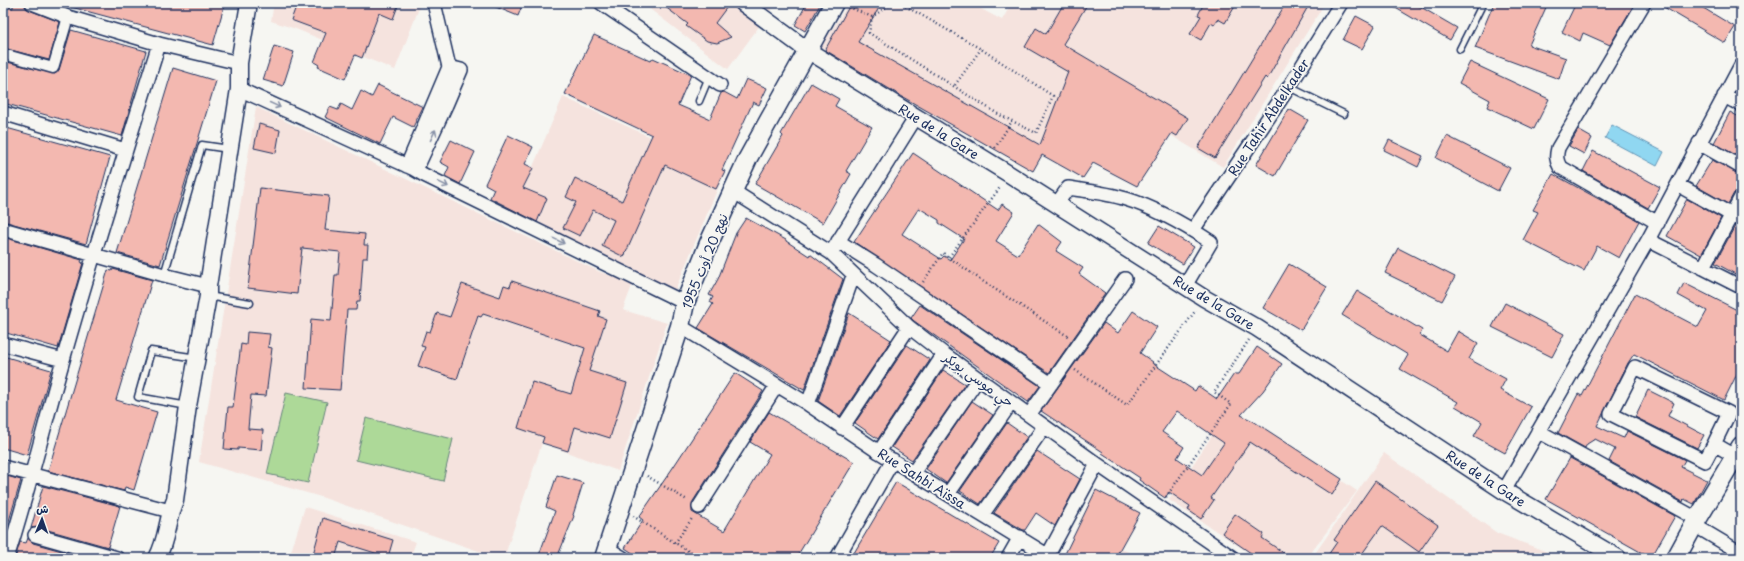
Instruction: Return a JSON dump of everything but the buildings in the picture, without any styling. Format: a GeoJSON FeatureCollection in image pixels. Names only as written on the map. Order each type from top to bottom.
{"type":"FeatureCollection","features":[{"type":"Feature","properties":{"kind":"main road","name":"نهج 20 أوت 1955"},"geometry":{"type":"LineString","coordinates":[[606,553],[635,468],[680,326],[685,303],[709,243],[748,158],[807,50],[840,4]]}},
{"type":"Feature","properties":{"kind":"main road"},"geometry":{"type":"LineString","coordinates":[[1676,558],[1738,451]]}},
{"type":"Feature","properties":{"kind":"street"},"geometry":{"type":"LineString","coordinates":[[32,3],[68,17],[160,44],[239,63]]}},
{"type":"Feature","properties":{"kind":"street"},"geometry":{"type":"LineString","coordinates":[[161,556],[170,511],[175,500],[188,406],[208,291],[228,149],[239,89],[239,63],[249,3]]}},
{"type":"Feature","properties":{"kind":"street"},"geometry":{"type":"LineString","coordinates":[[601,3],[720,85]]}},
{"type":"Feature","properties":{"kind":"street","name":"Rue de la Gare"},"geometry":{"type":"LineString","coordinates":[[743,3],[807,50],[1009,174],[1204,298],[1257,328],[1504,490],[1618,558]]}},
{"type":"Feature","properties":{"kind":"street","name":"Rue Tahir Abdelkader"},"geometry":{"type":"LineString","coordinates":[[1193,230],[1289,87],[1341,3]]}},
{"type":"Feature","properties":{"kind":"street"},"geometry":{"type":"LineString","coordinates":[[1644,3],[1558,148],[1556,155],[1557,162],[1560,167],[1658,222]]}},
{"type":"Feature","properties":{"kind":"street"},"geometry":{"type":"LineString","coordinates":[[412,168],[449,67],[432,4]]}},
{"type":"Feature","properties":{"kind":"street"},"geometry":{"type":"LineString","coordinates":[[3,54],[53,68],[68,17]]}},
{"type":"Feature","properties":{"kind":"street"},"geometry":{"type":"LineString","coordinates":[[7,558],[63,360],[95,256],[125,150],[160,44]]}},
{"type":"Feature","properties":{"kind":"street"},"geometry":{"type":"LineString","coordinates":[[1504,490],[1648,240],[1741,65]]}},
{"type":"Feature","properties":{"kind":"street"},"geometry":{"type":"LineString","coordinates":[[239,89],[412,168],[685,303]]}},
{"type":"Feature","properties":{"kind":"street"},"geometry":{"type":"LineString","coordinates":[[1724,96],[1741,105]]}},
{"type":"Feature","properties":{"kind":"street"},"geometry":{"type":"LineString","coordinates":[[3,113],[125,150]]}},
{"type":"Feature","properties":{"kind":"street"},"geometry":{"type":"LineString","coordinates":[[831,253],[916,117]]}},
{"type":"Feature","properties":{"kind":"street"},"geometry":{"type":"LineString","coordinates":[[1699,143],[1741,167]]}},
{"type":"Feature","properties":{"kind":"street"},"geometry":{"type":"LineString","coordinates":[[1678,185],[1736,217]]}},
{"type":"Feature","properties":{"kind":"street"},"geometry":{"type":"LineString","coordinates":[[1056,205],[1068,188],[1103,193],[1125,198],[1145,205],[1193,230],[1211,242],[1185,286]]}},
{"type":"Feature","properties":{"kind":"street","name":"حي موسى بوبكر"},"geometry":{"type":"LineString","coordinates":[[733,191],[831,253],[853,276],[909,327],[944,354],[1044,427],[1233,558]]}},
{"type":"Feature","properties":{"kind":"street"},"geometry":{"type":"LineString","coordinates":[[1704,268],[1736,217],[1741,197]]}},
{"type":"Feature","properties":{"kind":"street"},"geometry":{"type":"LineString","coordinates":[[3,229],[164,275],[208,291]]}},
{"type":"Feature","properties":{"kind":"street"},"geometry":{"type":"LineString","coordinates":[[1648,240],[1741,287]]}},
{"type":"Feature","properties":{"kind":"street"},"geometry":{"type":"LineString","coordinates":[[838,241],[1051,384]]}},
{"type":"Feature","properties":{"kind":"street"},"geometry":{"type":"LineString","coordinates":[[808,404],[853,276]]}},
{"type":"Feature","properties":{"kind":"street"},"geometry":{"type":"LineString","coordinates":[[1029,415],[1125,279]]}},
{"type":"Feature","properties":{"kind":"street","name":"Rue Sahbi Aïssa"},"geometry":{"type":"LineString","coordinates":[[680,326],[808,404],[879,452],[1050,556]]}},
{"type":"Feature","properties":{"kind":"street"},"geometry":{"type":"LineString","coordinates":[[842,428],[909,327]]}},
{"type":"Feature","properties":{"kind":"street"},"geometry":{"type":"LineString","coordinates":[[3,344],[63,360]]}},
{"type":"Feature","properties":{"kind":"street"},"geometry":{"type":"LineString","coordinates":[[879,452],[944,354]]}},
{"type":"Feature","properties":{"kind":"street"},"geometry":{"type":"LineString","coordinates":[[1635,366],[1729,413],[1714,444],[1705,461],[1611,414],[1635,366]]}},
{"type":"Feature","properties":{"kind":"street"},"geometry":{"type":"LineString","coordinates":[[913,473],[978,379]]}},
{"type":"Feature","properties":{"kind":"street"},"geometry":{"type":"LineString","coordinates":[[699,507],[777,386]]}},
{"type":"Feature","properties":{"kind":"street"},"geometry":{"type":"LineString","coordinates":[[948,494],[1011,403]]}},
{"type":"Feature","properties":{"kind":"street"},"geometry":{"type":"LineString","coordinates":[[982,515],[1044,427]]}},
{"type":"Feature","properties":{"kind":"street"},"geometry":{"type":"LineString","coordinates":[[1538,431],[1696,522],[1741,553]]}},
{"type":"Feature","properties":{"kind":"street"},"geometry":{"type":"LineString","coordinates":[[1714,444],[1738,451]]}},
{"type":"Feature","properties":{"kind":"street"},"geometry":{"type":"LineString","coordinates":[[837,558],[893,460]]}},
{"type":"Feature","properties":{"kind":"street"},"geometry":{"type":"LineString","coordinates":[[1050,556],[1097,464]]}},
{"type":"Feature","properties":{"kind":"street"},"geometry":{"type":"LineString","coordinates":[[3,466],[170,511]]}},
{"type":"Feature","properties":{"kind":"street"},"geometry":{"type":"LineString","coordinates":[[35,535],[118,558]]}},
{"type":"Feature","properties":{"kind":"street"},"geometry":{"type":"LineString","coordinates":[[1008,558],[1020,537]]}},
{"type":"Feature","properties":{"kind":"street"},"geometry":{"type":"LineString","coordinates":[[606,553],[623,558]]}},
{"type":"Feature","properties":{"kind":"lane"},"geometry":{"type":"LineString","coordinates":[[1460,50],[1482,3]]}},
{"type":"Feature","properties":{"kind":"lane"},"geometry":{"type":"LineString","coordinates":[[699,101],[709,77]]}},
{"type":"Feature","properties":{"kind":"lane"},"geometry":{"type":"LineString","coordinates":[[1289,87],[1344,114]]}},
{"type":"Feature","properties":{"kind":"lane"},"geometry":{"type":"LineString","coordinates":[[164,275],[202,145],[228,149]]}},
{"type":"Feature","properties":{"kind":"lane"},"geometry":{"type":"LineString","coordinates":[[208,291],[250,303]]}},
{"type":"Feature","properties":{"kind":"lane"},"geometry":{"type":"LineString","coordinates":[[188,406],[138,397],[150,351],[197,358]]}},
{"type":"Feature","properties":{"kind":"path"},"geometry":{"type":"LineString","coordinates":[[892,3],[872,17],[869,33],[955,85],[998,114],[1012,120],[1036,134],[1053,96],[981,49],[900,3]]}},
{"type":"Feature","properties":{"kind":"path"},"geometry":{"type":"LineString","coordinates":[[840,4],[872,17]]}},
{"type":"Feature","properties":{"kind":"path"},"geometry":{"type":"LineString","coordinates":[[955,85],[981,49]]}},
{"type":"Feature","properties":{"kind":"path"},"geometry":{"type":"LineString","coordinates":[[987,161],[1012,120]]}},
{"type":"Feature","properties":{"kind":"path"},"geometry":{"type":"LineString","coordinates":[[949,257],[1009,174]]}},
{"type":"Feature","properties":{"kind":"path"},"geometry":{"type":"LineString","coordinates":[[916,292],[943,252],[984,282],[1079,344]]}},
{"type":"Feature","properties":{"kind":"path"},"geometry":{"type":"LineString","coordinates":[[1065,364],[1127,405],[1204,298]]}},
{"type":"Feature","properties":{"kind":"path"},"geometry":{"type":"LineString","coordinates":[[1159,508],[1231,404],[1214,392],[1257,328]]}},
{"type":"Feature","properties":{"kind":"path"},"geometry":{"type":"LineString","coordinates":[[635,468],[699,507],[675,543]]}},
{"type":"Feature","properties":{"kind":"path"},"geometry":{"type":"LineString","coordinates":[[621,509],[699,558]]}},
{"type":"Feature","properties":{"kind":"shaded area"},"geometry":{"type":"Polygon","coordinates":[[[274,3],[421,3],[395,70],[296,29],[271,21],[274,3]]]}},
{"type":"Feature","properties":{"kind":"shaded area"},"geometry":{"type":"Polygon","coordinates":[[[642,3],[776,3],[728,69],[642,3]]]}},
{"type":"Feature","properties":{"kind":"shaded area"},"geometry":{"type":"Polygon","coordinates":[[[849,3],[970,3],[1002,20],[1012,3],[1325,3],[1223,167],[1068,73],[1034,165],[821,47],[849,3]]]}},
{"type":"Feature","properties":{"kind":"shaded area"},"geometry":{"type":"Polygon","coordinates":[[[563,97],[725,171],[673,295],[512,215],[563,97]]]}},
{"type":"Feature","properties":{"kind":"shaded area"},"geometry":{"type":"Polygon","coordinates":[[[256,107],[600,272],[633,283],[623,310],[667,323],[618,471],[542,443],[504,558],[499,558],[321,497],[199,462],[256,107]]]}},
{"type":"Feature","properties":{"kind":"shaded area"},"geometry":{"type":"Polygon","coordinates":[[[1230,409],[1253,421],[1357,491],[1307,558],[1257,558],[1169,500],[1230,409]]]}},
{"type":"Feature","properties":{"kind":"shaded area"},"geometry":{"type":"Polygon","coordinates":[[[1384,453],[1497,533],[1563,558],[1312,558],[1384,453]]]}},
{"type":"Feature","properties":{"kind":"shaded area"},"geometry":{"type":"Polygon","coordinates":[[[305,507],[416,542],[410,558],[289,558],[305,507]]]}},
{"type":"Feature","properties":{"kind":"shaded area"},"geometry":{"type":"Polygon","coordinates":[[[1120,548],[1141,558],[1116,558],[1120,548]]]}},
{"type":"Feature","properties":{"kind":"green space"},"geometry":{"type":"Polygon","coordinates":[[[286,393],[327,402],[308,483],[267,474],[286,393]]]}},
{"type":"Feature","properties":{"kind":"green space"},"geometry":{"type":"Polygon","coordinates":[[[366,418],[453,439],[443,481],[356,460],[366,418]]]}},
{"type":"Feature","properties":{"kind":"water"},"geometry":{"type":"Polygon","coordinates":[[[1612,125],[1664,152],[1657,166],[1605,138],[1612,125]]]}}]}
